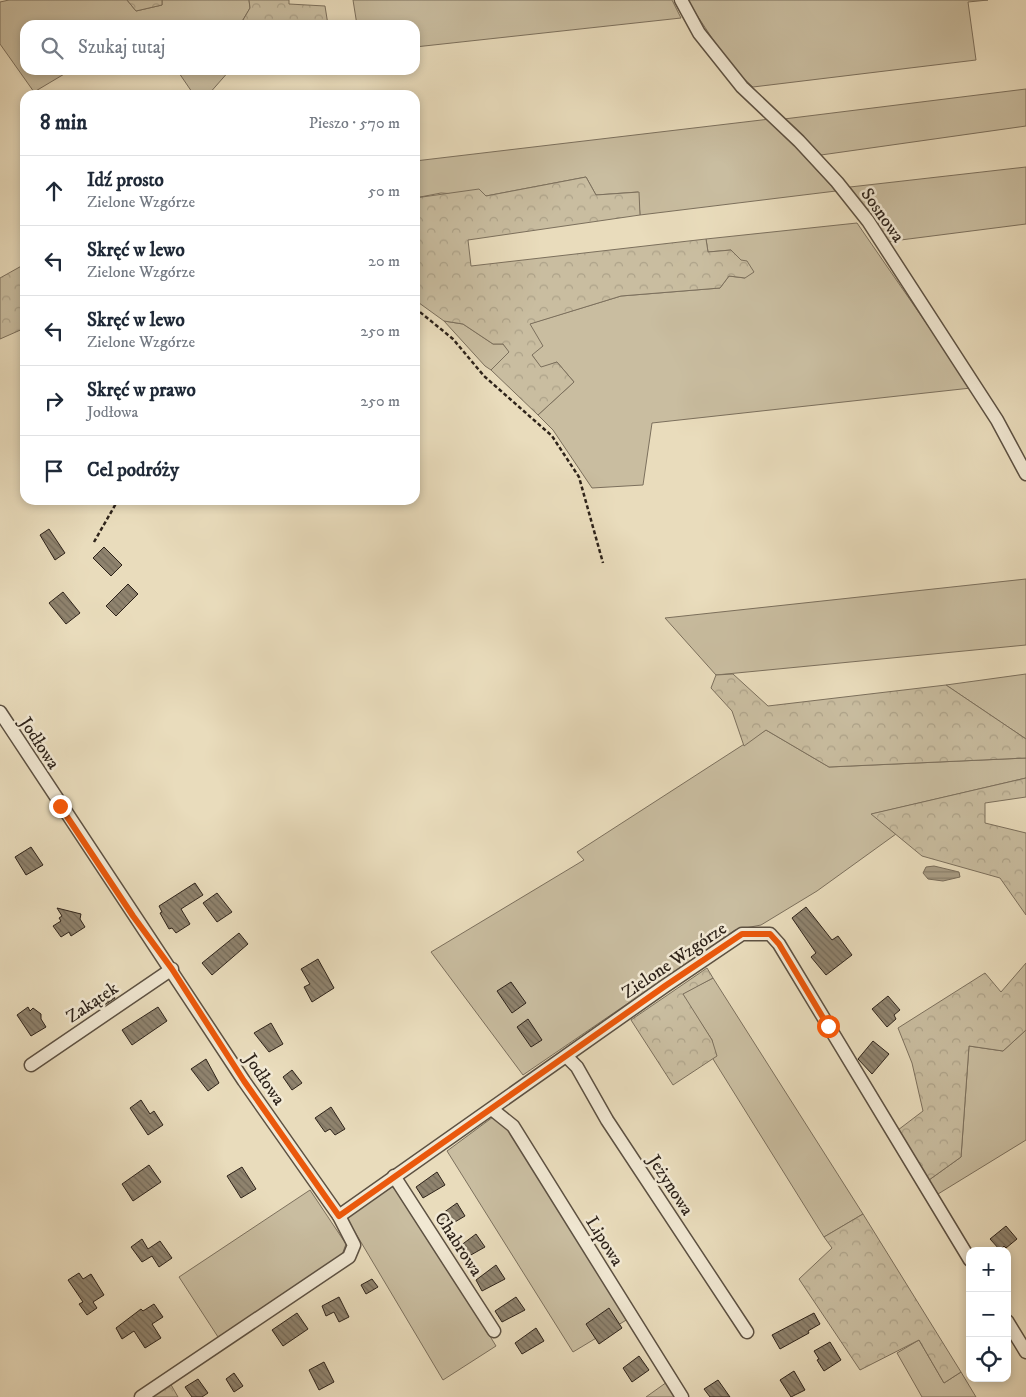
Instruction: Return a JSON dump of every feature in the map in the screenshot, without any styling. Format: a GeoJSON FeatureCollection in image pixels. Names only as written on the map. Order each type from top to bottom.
{"type":"FeatureCollection","features":[{"type":"Feature","properties":{"kind":"street","name":"Sosnowa"},"geometry":{"type":"LineString","coordinates":[[682,0],[699,33],[742,87],[799,141],[837,182],[868,221],[997,420],[1026,474]]}},
{"type":"Feature","properties":{"kind":"street","name":"Jodłowa"},"geometry":{"type":"LineString","coordinates":[[0,712],[133,916],[172,969],[244,1081],[339,1216],[354,1245],[349,1257],[141,1397]]}},
{"type":"Feature","properties":{"kind":"street","name":"Zielone Wzgórze"},"geometry":{"type":"LineString","coordinates":[[339,1216],[394,1176],[493,1110],[665,986],[742,934],[770,934],[779,944],[966,1253]]}},
{"type":"Feature","properties":{"kind":"street","name":"Zakątek"},"geometry":{"type":"LineString","coordinates":[[32,1065],[172,969]]}},
{"type":"Feature","properties":{"kind":"street","name":"Jeżynowa"},"geometry":{"type":"LineString","coordinates":[[566,1057],[577,1066],[607,1120],[747,1332]]}},
{"type":"Feature","properties":{"kind":"street","name":"Lipowa"},"geometry":{"type":"LineString","coordinates":[[493,1110],[512,1126],[682,1397]]}},
{"type":"Feature","properties":{"kind":"street","name":"Chabrowa"},"geometry":{"type":"LineString","coordinates":[[394,1176],[494,1331]]}},
{"type":"Feature","properties":{"kind":"street"},"geometry":{"type":"LineString","coordinates":[[1011,1328],[1026,1352]]}},
{"type":"Feature","properties":{"kind":"path"},"geometry":{"type":"LineString","coordinates":[[420,312],[453,339],[484,376],[552,436],[579,477],[603,563]]}},
{"type":"Feature","properties":{"kind":"path"},"geometry":{"type":"LineString","coordinates":[[94,542],[115,505]]}},
{"type":"Feature","properties":{"kind":"green space"},"geometry":{"type":"Polygon","coordinates":[[[9,0],[127,0],[136,11],[162,5],[162,0],[249,0],[250,8],[243,20],[20,20],[20,72],[0,44],[0,2],[9,0]]]}},
{"type":"Feature","properties":{"kind":"green space"},"geometry":{"type":"Polygon","coordinates":[[[127,0],[162,0],[162,5],[136,11],[127,0]]]}},
{"type":"Feature","properties":{"kind":"green space"},"geometry":{"type":"Polygon","coordinates":[[[249,0],[289,0],[289,4],[325,6],[327,20],[243,20],[250,8],[249,0]]]}},
{"type":"Feature","properties":{"kind":"green space"},"geometry":{"type":"Polygon","coordinates":[[[353,0],[672,0],[681,18],[420,46],[420,20],[356,20],[353,0]]]}},
{"type":"Feature","properties":{"kind":"green space"},"geometry":{"type":"Polygon","coordinates":[[[687,0],[988,0],[968,2],[976,60],[753,87],[731,67],[687,0]]]}},
{"type":"Feature","properties":{"kind":"green space"},"geometry":{"type":"Polygon","coordinates":[[[22,75],[63,75],[37,90],[33,90],[22,75]]]}},
{"type":"Feature","properties":{"kind":"green space"},"geometry":{"type":"Polygon","coordinates":[[[180,75],[226,75],[212,90],[191,90],[180,75]]]}},
{"type":"Feature","properties":{"kind":"green space"},"geometry":{"type":"Polygon","coordinates":[[[1026,89],[1026,126],[821,155],[784,119],[1026,89]]]}},
{"type":"Feature","properties":{"kind":"green space"},"geometry":{"type":"Polygon","coordinates":[[[770,119],[836,191],[640,215],[638,192],[596,195],[586,177],[486,196],[441,193],[420,197],[420,160],[770,119]]]}},
{"type":"Feature","properties":{"kind":"green space"},"geometry":{"type":"Polygon","coordinates":[[[1026,167],[1026,224],[885,242],[850,187],[1026,167]]]}},
{"type":"Feature","properties":{"kind":"green space"},"geometry":{"type":"Polygon","coordinates":[[[586,177],[596,195],[639,192],[640,215],[468,240],[471,266],[706,239],[708,252],[731,250],[741,260],[747,261],[754,272],[745,278],[729,276],[720,288],[621,296],[530,324],[543,346],[532,355],[541,367],[557,362],[574,382],[538,415],[491,370],[509,352],[503,344],[493,344],[463,324],[444,321],[420,304],[420,197],[479,189],[486,196],[586,177]]]}},
{"type":"Feature","properties":{"kind":"green space"},"geometry":{"type":"Polygon","coordinates":[[[857,223],[971,388],[652,423],[643,485],[592,488],[553,430],[538,415],[574,382],[557,362],[541,368],[532,355],[529,324],[621,296],[720,288],[729,276],[745,278],[741,260],[731,250],[708,252],[706,239],[857,223]]]}},
{"type":"Feature","properties":{"kind":"green space"},"geometry":{"type":"Polygon","coordinates":[[[20,267],[20,330],[0,339],[0,278],[20,267]]]}},
{"type":"Feature","properties":{"kind":"green space"},"geometry":{"type":"Polygon","coordinates":[[[444,321],[463,324],[493,344],[503,344],[510,352],[491,370],[485,366],[444,321]]]}},
{"type":"Feature","properties":{"kind":"green space"},"geometry":{"type":"Polygon","coordinates":[[[1026,579],[1026,645],[716,675],[665,618],[1026,579]]]}},
{"type":"Feature","properties":{"kind":"green space"},"geometry":{"type":"Polygon","coordinates":[[[733,674],[768,706],[946,685],[1026,739],[1026,758],[829,767],[766,730],[744,746],[732,711],[711,688],[716,675],[733,674]]]}},
{"type":"Feature","properties":{"kind":"green space"},"geometry":{"type":"Polygon","coordinates":[[[1026,674],[1026,739],[946,685],[1026,674]]]}},
{"type":"Feature","properties":{"kind":"green space"},"geometry":{"type":"Polygon","coordinates":[[[766,730],[829,767],[1026,758],[1026,778],[872,814],[896,834],[817,891],[761,925],[735,930],[523,1075],[431,952],[584,860],[577,852],[766,730]]]}},
{"type":"Feature","properties":{"kind":"green space"},"geometry":{"type":"Polygon","coordinates":[[[1026,778],[1026,797],[985,803],[985,823],[1026,833],[1026,915],[1000,878],[922,856],[871,814],[1026,778]]]}},
{"type":"Feature","properties":{"kind":"green space"},"geometry":{"type":"Polygon","coordinates":[[[1026,963],[1026,1030],[1003,1051],[969,1046],[961,1157],[929,1180],[898,1130],[923,1111],[912,1063],[898,1028],[985,973],[1001,992],[1026,963]]]}},
{"type":"Feature","properties":{"kind":"green space"},"geometry":{"type":"Polygon","coordinates":[[[707,968],[713,978],[683,994],[712,1040],[717,1056],[673,1085],[631,1020],[707,968]]]}},
{"type":"Feature","properties":{"kind":"green space"},"geometry":{"type":"Polygon","coordinates":[[[713,978],[863,1214],[824,1237],[713,1059],[712,1040],[682,994],[713,978]]]}},
{"type":"Feature","properties":{"kind":"green space"},"geometry":{"type":"Polygon","coordinates":[[[1026,1030],[1026,1140],[938,1194],[929,1180],[961,1157],[969,1046],[1003,1051],[1026,1030]]]}},
{"type":"Feature","properties":{"kind":"green space"},"geometry":{"type":"Polygon","coordinates":[[[493,1117],[509,1129],[628,1319],[573,1352],[447,1151],[493,1117]]]}},
{"type":"Feature","properties":{"kind":"green space"},"geometry":{"type":"Polygon","coordinates":[[[392,1187],[402,1193],[496,1346],[443,1380],[346,1217],[392,1187]]]}},
{"type":"Feature","properties":{"kind":"green space"},"geometry":{"type":"Polygon","coordinates":[[[310,1190],[346,1244],[340,1260],[220,1340],[179,1277],[310,1190]]]}},
{"type":"Feature","properties":{"kind":"green space"},"geometry":{"type":"Polygon","coordinates":[[[863,1214],[961,1372],[944,1383],[919,1340],[860,1370],[799,1279],[832,1248],[824,1237],[863,1214]]]}},
{"type":"Feature","properties":{"kind":"green space"},"geometry":{"type":"Polygon","coordinates":[[[919,1340],[944,1383],[961,1372],[976,1397],[922,1397],[897,1353],[919,1340]]]}},
{"type":"Feature","properties":{"kind":"green space"},"geometry":{"type":"Polygon","coordinates":[[[667,1382],[676,1397],[646,1397],[667,1382]]]}},
{"type":"Feature","properties":{"kind":"green space"},"geometry":{"type":"Polygon","coordinates":[[[170,1383],[178,1397],[148,1397],[170,1383]]]}},
{"type":"Feature","properties":{"kind":"shaded area"},"geometry":{"type":"Polygon","coordinates":[[[934,866],[959,872],[960,877],[943,881],[928,879],[923,873],[926,867],[934,866]]]}},
{"type":"Feature","properties":{"kind":"building"},"geometry":{"type":"Polygon","coordinates":[[[49,529],[65,553],[55,560],[40,535],[49,529]]]}},
{"type":"Feature","properties":{"kind":"building"},"geometry":{"type":"Polygon","coordinates":[[[104,547],[122,565],[111,576],[93,558],[104,547]]]}},
{"type":"Feature","properties":{"kind":"building"},"geometry":{"type":"Polygon","coordinates":[[[128,584],[138,594],[116,616],[106,606],[128,584]]]}},
{"type":"Feature","properties":{"kind":"building"},"geometry":{"type":"Polygon","coordinates":[[[63,592],[80,613],[66,624],[49,603],[63,592]]]}},
{"type":"Feature","properties":{"kind":"building"},"geometry":{"type":"Polygon","coordinates":[[[31,847],[43,865],[26,875],[15,857],[31,847]]]}},
{"type":"Feature","properties":{"kind":"building"},"geometry":{"type":"Polygon","coordinates":[[[195,883],[203,895],[181,909],[190,924],[176,933],[172,928],[169,929],[160,913],[162,912],[159,906],[195,883]]]}},
{"type":"Feature","properties":{"kind":"building"},"geometry":{"type":"Polygon","coordinates":[[[217,893],[232,912],[217,922],[203,903],[217,893]]]}},
{"type":"Feature","properties":{"kind":"building"},"geometry":{"type":"Polygon","coordinates":[[[806,907],[832,940],[838,936],[852,955],[826,975],[811,957],[816,953],[792,918],[806,907]]]}},
{"type":"Feature","properties":{"kind":"building"},"geometry":{"type":"Polygon","coordinates":[[[57,908],[81,914],[80,919],[85,927],[71,936],[69,932],[61,937],[53,926],[61,921],[59,918],[62,916],[57,908]]]}},
{"type":"Feature","properties":{"kind":"building"},"geometry":{"type":"Polygon","coordinates":[[[239,933],[248,944],[212,975],[202,963],[239,933]]]}},
{"type":"Feature","properties":{"kind":"building"},"geometry":{"type":"Polygon","coordinates":[[[318,959],[334,988],[312,1002],[304,987],[310,984],[301,969],[318,959]]]}},
{"type":"Feature","properties":{"kind":"building"},"geometry":{"type":"Polygon","coordinates":[[[511,982],[526,1003],[512,1013],[497,991],[511,982]]]}},
{"type":"Feature","properties":{"kind":"building"},"geometry":{"type":"Polygon","coordinates":[[[110,990],[115,998],[100,1008],[95,999],[110,990]]]}},
{"type":"Feature","properties":{"kind":"building"},"geometry":{"type":"Polygon","coordinates":[[[888,996],[900,1010],[894,1015],[896,1019],[887,1027],[872,1009],[888,996]]]}},
{"type":"Feature","properties":{"kind":"building"},"geometry":{"type":"Polygon","coordinates":[[[28,1007],[30,1011],[33,1008],[41,1014],[41,1019],[46,1027],[31,1036],[17,1015],[28,1007]]]}},
{"type":"Feature","properties":{"kind":"building"},"geometry":{"type":"Polygon","coordinates":[[[158,1007],[167,1021],[132,1045],[122,1030],[158,1007]]]}},
{"type":"Feature","properties":{"kind":"building"},"geometry":{"type":"Polygon","coordinates":[[[528,1019],[542,1040],[531,1047],[517,1027],[528,1019]]]}},
{"type":"Feature","properties":{"kind":"building"},"geometry":{"type":"Polygon","coordinates":[[[271,1023],[283,1044],[269,1052],[254,1033],[271,1023]]]}},
{"type":"Feature","properties":{"kind":"building"},"geometry":{"type":"Polygon","coordinates":[[[873,1041],[889,1054],[872,1074],[858,1059],[873,1041]]]}},
{"type":"Feature","properties":{"kind":"building"},"geometry":{"type":"Polygon","coordinates":[[[206,1059],[219,1083],[208,1091],[191,1069],[206,1059]]]}},
{"type":"Feature","properties":{"kind":"building"},"geometry":{"type":"Polygon","coordinates":[[[292,1070],[302,1083],[292,1090],[283,1077],[292,1070]]]}},
{"type":"Feature","properties":{"kind":"building"},"geometry":{"type":"Polygon","coordinates":[[[141,1100],[150,1114],[154,1111],[163,1125],[148,1135],[130,1108],[141,1100]]]}},
{"type":"Feature","properties":{"kind":"building"},"geometry":{"type":"Polygon","coordinates":[[[331,1107],[345,1129],[335,1135],[330,1129],[325,1132],[315,1118],[331,1107]]]}},
{"type":"Feature","properties":{"kind":"building"},"geometry":{"type":"Polygon","coordinates":[[[149,1165],[161,1182],[133,1201],[122,1184],[149,1165]]]}},
{"type":"Feature","properties":{"kind":"building"},"geometry":{"type":"Polygon","coordinates":[[[242,1167],[256,1189],[241,1198],[227,1176],[242,1167]]]}},
{"type":"Feature","properties":{"kind":"building"},"geometry":{"type":"Polygon","coordinates":[[[437,1172],[445,1185],[423,1198],[416,1187],[437,1172]]]}},
{"type":"Feature","properties":{"kind":"building"},"geometry":{"type":"Polygon","coordinates":[[[457,1203],[465,1216],[443,1229],[436,1218],[457,1203]]]}},
{"type":"Feature","properties":{"kind":"building"},"geometry":{"type":"Polygon","coordinates":[[[1006,1226],[1017,1239],[1007,1247],[997,1247],[990,1239],[1006,1226]]]}},
{"type":"Feature","properties":{"kind":"building"},"geometry":{"type":"Polygon","coordinates":[[[476,1234],[485,1247],[462,1260],[456,1249],[476,1234]]]}},
{"type":"Feature","properties":{"kind":"building"},"geometry":{"type":"Polygon","coordinates":[[[142,1239],[148,1249],[160,1241],[172,1258],[159,1267],[152,1256],[142,1262],[131,1247],[142,1239]]]}},
{"type":"Feature","properties":{"kind":"building"},"geometry":{"type":"Polygon","coordinates":[[[496,1265],[505,1279],[482,1291],[476,1280],[496,1265]]]}},
{"type":"Feature","properties":{"kind":"building"},"geometry":{"type":"Polygon","coordinates":[[[79,1273],[83,1279],[91,1274],[104,1295],[93,1302],[97,1308],[87,1315],[79,1304],[83,1302],[68,1280],[79,1273]]]}},
{"type":"Feature","properties":{"kind":"building"},"geometry":{"type":"Polygon","coordinates":[[[372,1279],[378,1287],[366,1294],[361,1285],[372,1279]]]}},
{"type":"Feature","properties":{"kind":"building"},"geometry":{"type":"Polygon","coordinates":[[[339,1297],[349,1317],[339,1322],[334,1312],[326,1316],[322,1306],[339,1297]]]}},
{"type":"Feature","properties":{"kind":"building"},"geometry":{"type":"Polygon","coordinates":[[[516,1297],[525,1310],[502,1322],[495,1311],[516,1297]]]}},
{"type":"Feature","properties":{"kind":"building"},"geometry":{"type":"Polygon","coordinates":[[[154,1304],[163,1317],[152,1324],[161,1338],[145,1348],[134,1331],[122,1339],[116,1328],[141,1309],[143,1311],[154,1304]]]}},
{"type":"Feature","properties":{"kind":"building"},"geometry":{"type":"Polygon","coordinates":[[[609,1308],[622,1328],[599,1344],[586,1324],[609,1308]]]}},
{"type":"Feature","properties":{"kind":"building"},"geometry":{"type":"Polygon","coordinates":[[[297,1313],[308,1329],[283,1346],[272,1330],[297,1313]]]}},
{"type":"Feature","properties":{"kind":"building"},"geometry":{"type":"Polygon","coordinates":[[[814,1313],[820,1324],[808,1331],[809,1333],[780,1349],[772,1335],[814,1313]]]}},
{"type":"Feature","properties":{"kind":"building"},"geometry":{"type":"Polygon","coordinates":[[[536,1328],[544,1341],[522,1354],[515,1343],[536,1328]]]}},
{"type":"Feature","properties":{"kind":"building"},"geometry":{"type":"Polygon","coordinates":[[[830,1342],[841,1360],[824,1371],[814,1351],[830,1342]]]}},
{"type":"Feature","properties":{"kind":"building"},"geometry":{"type":"Polygon","coordinates":[[[639,1356],[649,1370],[632,1382],[623,1368],[639,1356]]]}},
{"type":"Feature","properties":{"kind":"building"},"geometry":{"type":"Polygon","coordinates":[[[324,1362],[334,1382],[319,1390],[309,1370],[324,1362]]]}},
{"type":"Feature","properties":{"kind":"building"},"geometry":{"type":"Polygon","coordinates":[[[794,1371],[805,1390],[791,1397],[780,1380],[794,1371]]]}},
{"type":"Feature","properties":{"kind":"building"},"geometry":{"type":"Polygon","coordinates":[[[234,1373],[243,1386],[234,1392],[226,1379],[234,1373]]]}},
{"type":"Feature","properties":{"kind":"building"},"geometry":{"type":"Polygon","coordinates":[[[198,1379],[208,1393],[202,1397],[192,1397],[185,1387],[198,1379]]]}},
{"type":"Feature","properties":{"kind":"building"},"geometry":{"type":"Polygon","coordinates":[[[718,1380],[730,1397],[710,1397],[704,1389],[718,1380]]]}},
{"type":"Feature","properties":{"kind":"route"},"geometry":{"type":"LineString","coordinates":[[60,806],[133,916],[172,969],[244,1081],[339,1216],[394,1176],[493,1110],[665,986],[742,934],[770,934],[779,944],[828,1026]]}}]}
